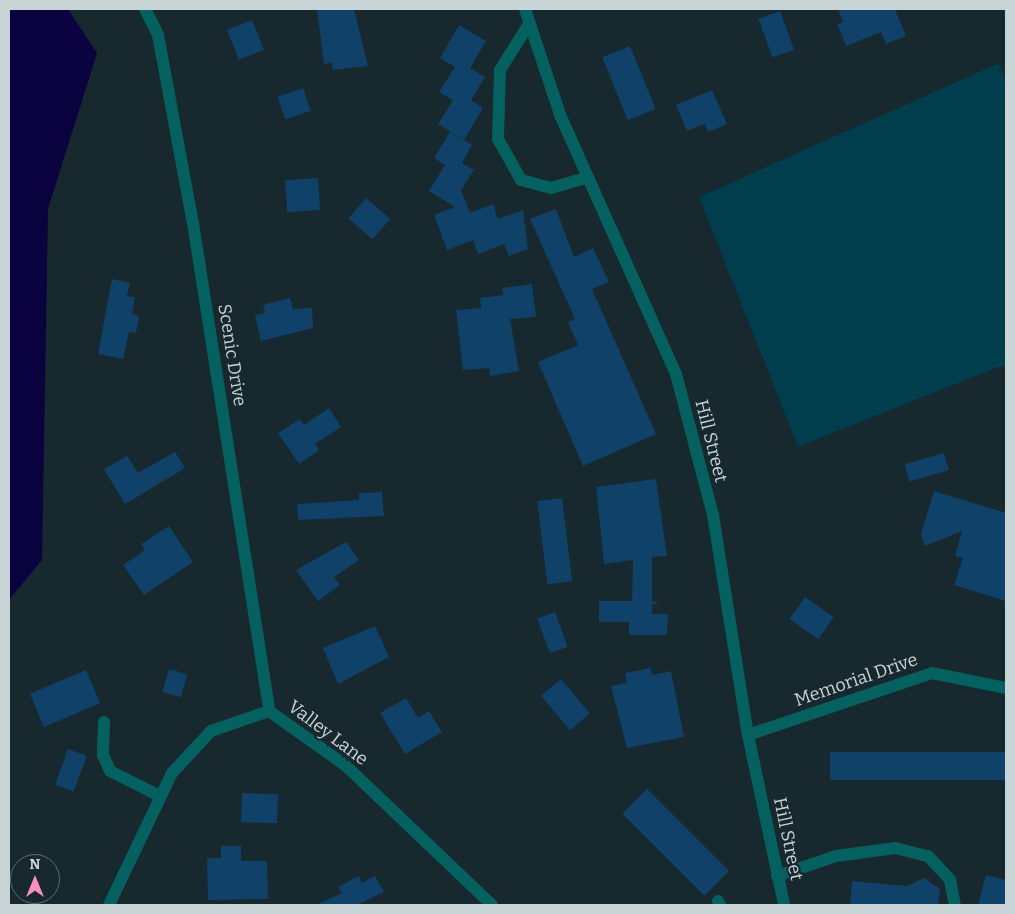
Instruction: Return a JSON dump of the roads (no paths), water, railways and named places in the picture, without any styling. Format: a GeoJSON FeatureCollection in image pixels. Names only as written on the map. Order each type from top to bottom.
{"type":"FeatureCollection","features":[{"type":"Feature","properties":{"kind":"street","name":"Scenic Drive"},"geometry":{"type":"LineString","coordinates":[[146,9],[158,35],[194,223],[269,710]]}},
{"type":"Feature","properties":{"kind":"street","name":"Hill Street"},"geometry":{"type":"LineString","coordinates":[[526,9],[529,24],[586,178],[676,374],[712,515],[748,735],[784,905]]}},
{"type":"Feature","properties":{"kind":"street"},"geometry":{"type":"LineString","coordinates":[[529,24],[500,70],[498,140],[521,180],[551,188],[586,178]]}},
{"type":"Feature","properties":{"kind":"street","name":"Memorial Drive"},"geometry":{"type":"LineString","coordinates":[[748,735],[932,673],[1006,688]]}},
{"type":"Feature","properties":{"kind":"street","name":"Valley Lane"},"geometry":{"type":"LineString","coordinates":[[109,905],[172,773],[211,731],[269,710],[345,765],[492,905]]}},
{"type":"Feature","properties":{"kind":"street"},"geometry":{"type":"LineString","coordinates":[[104,722],[103,755],[110,771],[160,796]]}},
{"type":"Feature","properties":{"kind":"street"},"geometry":{"type":"LineString","coordinates":[[778,876],[836,856],[895,848],[928,856],[950,880],[955,905]]}}]}
